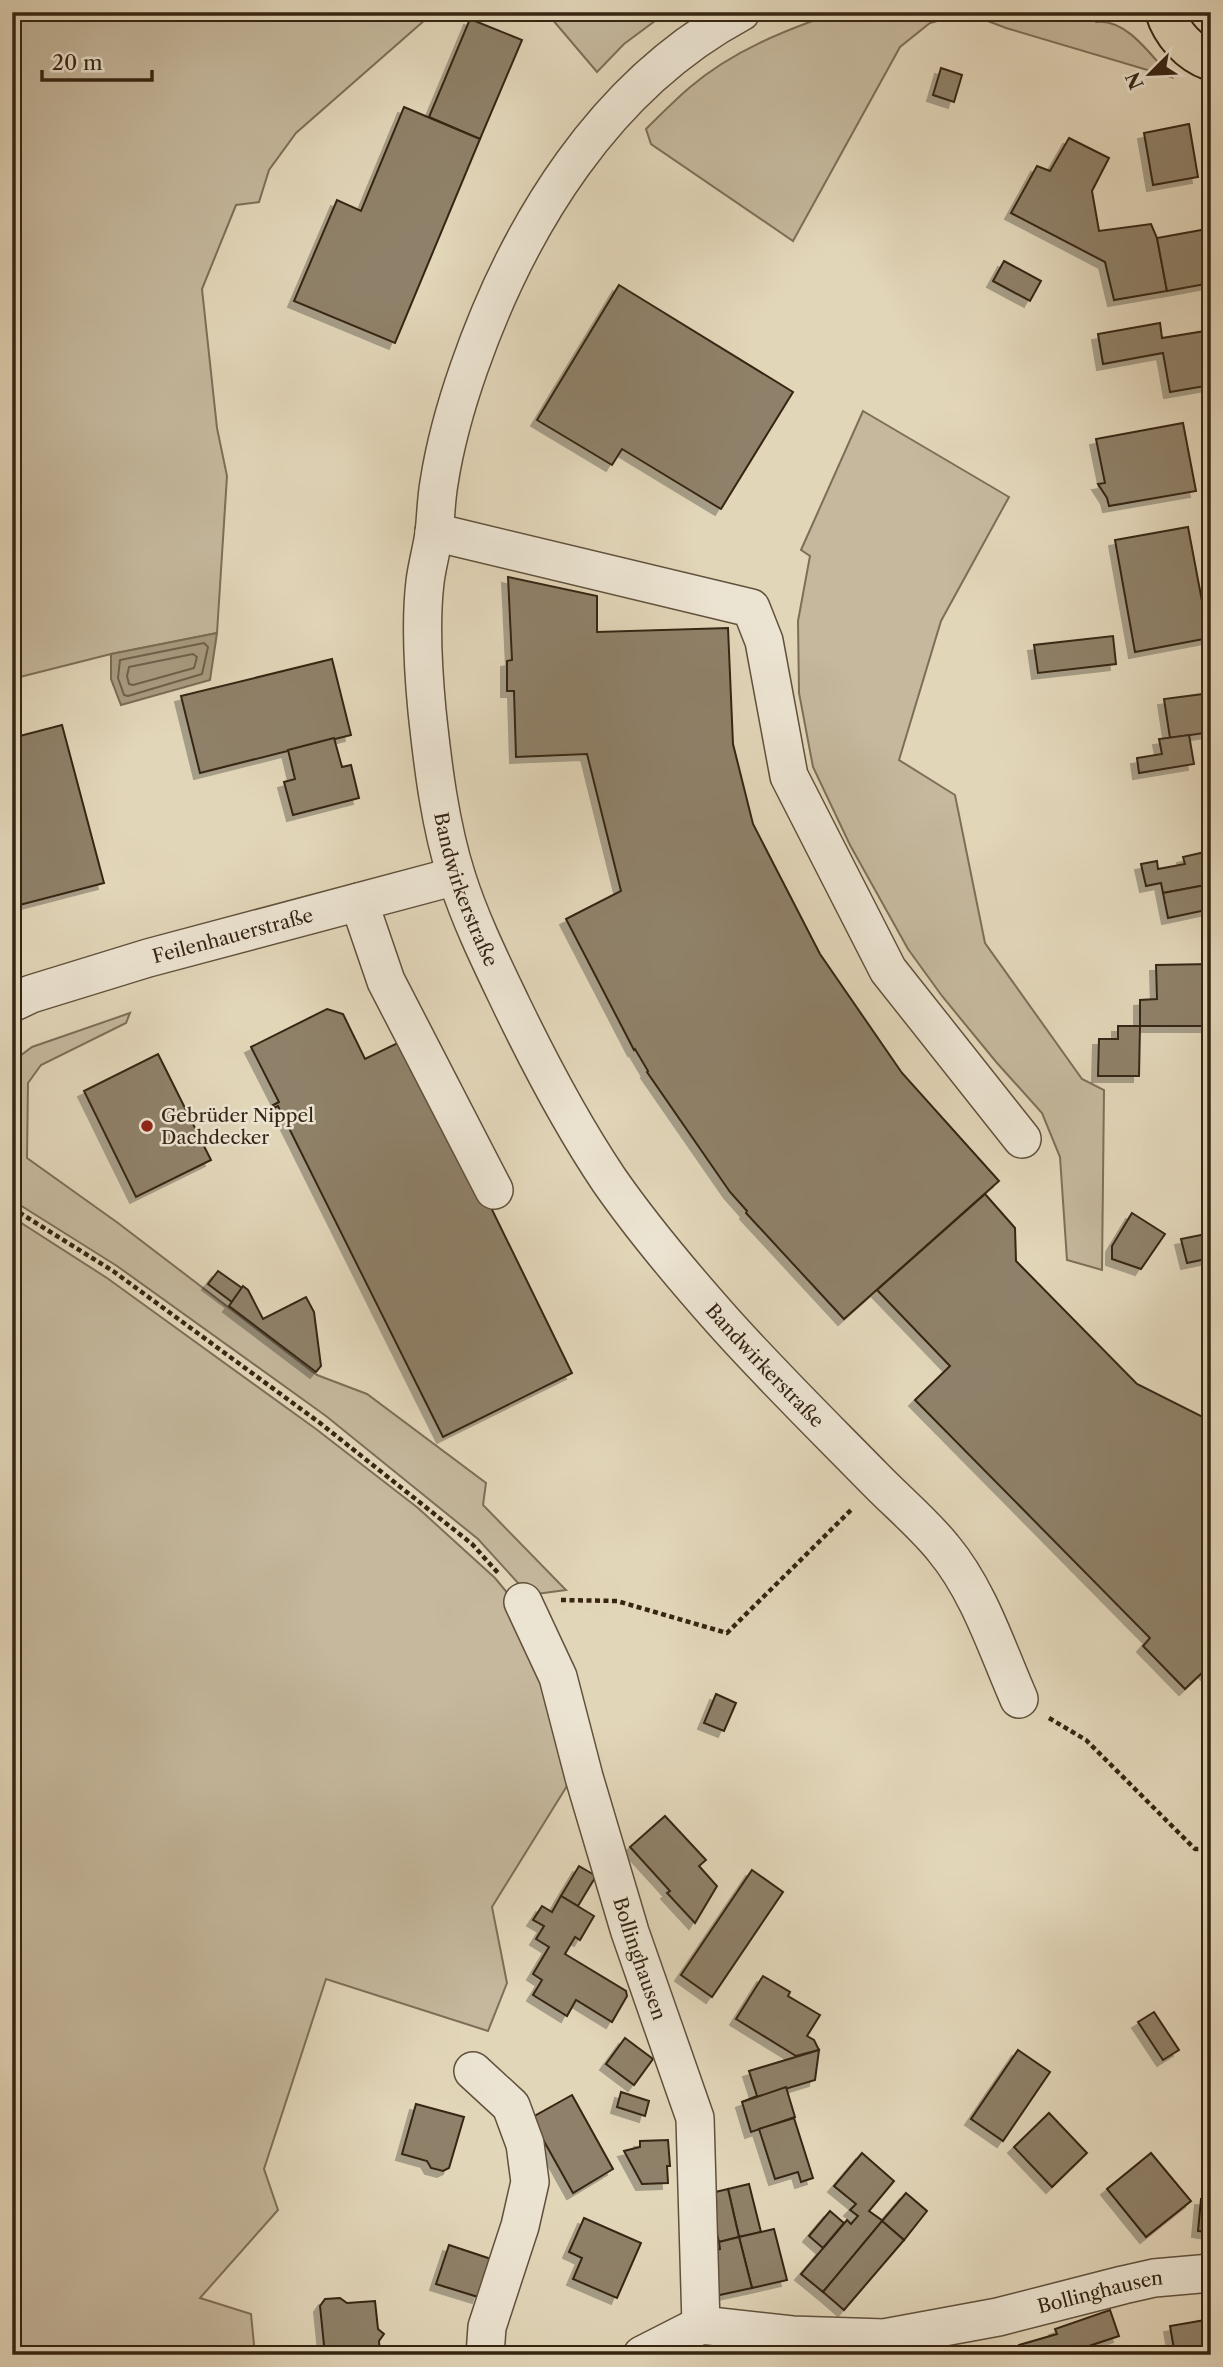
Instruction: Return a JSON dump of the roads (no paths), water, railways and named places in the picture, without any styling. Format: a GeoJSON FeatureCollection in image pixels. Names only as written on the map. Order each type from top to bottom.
{"type":"FeatureCollection","features":[{"type":"Feature","properties":{"kind":"main road"},"geometry":{"type":"LineString","coordinates":[[1165,12],[1175,34],[1189,49],[1211,61]]}},
{"type":"Feature","properties":{"kind":"street","name":"Bandwirkerstraße"},"geometry":{"type":"LineString","coordinates":[[741,12],[689,43],[651,74],[587,143],[530,233],[494,306],[453,418],[439,485],[425,582],[423,640],[426,694],[437,789],[456,876],[489,958],[534,1052],[610,1181],[663,1251],[721,1319],[943,1548],[969,1586],[1019,1699]]}},
{"type":"Feature","properties":{"kind":"street"},"geometry":{"type":"LineString","coordinates":[[434,532],[751,608],[764,641],[789,776],[888,970],[1022,1139]]}},
{"type":"Feature","properties":{"kind":"street","name":"Feilenhauerstraße"},"geometry":{"type":"LineString","coordinates":[[12,1003],[32,994],[148,957],[456,876]]}},
{"type":"Feature","properties":{"kind":"street"},"geometry":{"type":"LineString","coordinates":[[359,902],[386,981],[494,1190]]}},
{"type":"Feature","properties":{"kind":"street","name":"Bollinghausen"},"geometry":{"type":"LineString","coordinates":[[523,1602],[558,1677],[584,1777],[631,1932],[695,2118],[701,2325],[792,2335],[884,2338],[998,2317],[1143,2280],[1211,2273]]}},
{"type":"Feature","properties":{"kind":"street"},"geometry":{"type":"LineString","coordinates":[[473,2071],[511,2106],[525,2144],[530,2182],[520,2226],[487,2327],[485,2355]]}},
{"type":"Feature","properties":{"kind":"street"},"geometry":{"type":"LineString","coordinates":[[642,2355],[701,2325]]}},
{"type":"Feature","properties":{"kind":"water"},"geometry":{"type":"Polygon","coordinates":[[[217,633],[210,680],[121,705],[111,679],[111,654],[217,633]]]}},
{"type":"Feature","properties":{"kind":"place","name":"Gebrüder Nippel Dachdecker"},"geometry":{"type":"Point","coordinates":[147,1126]}}]}
